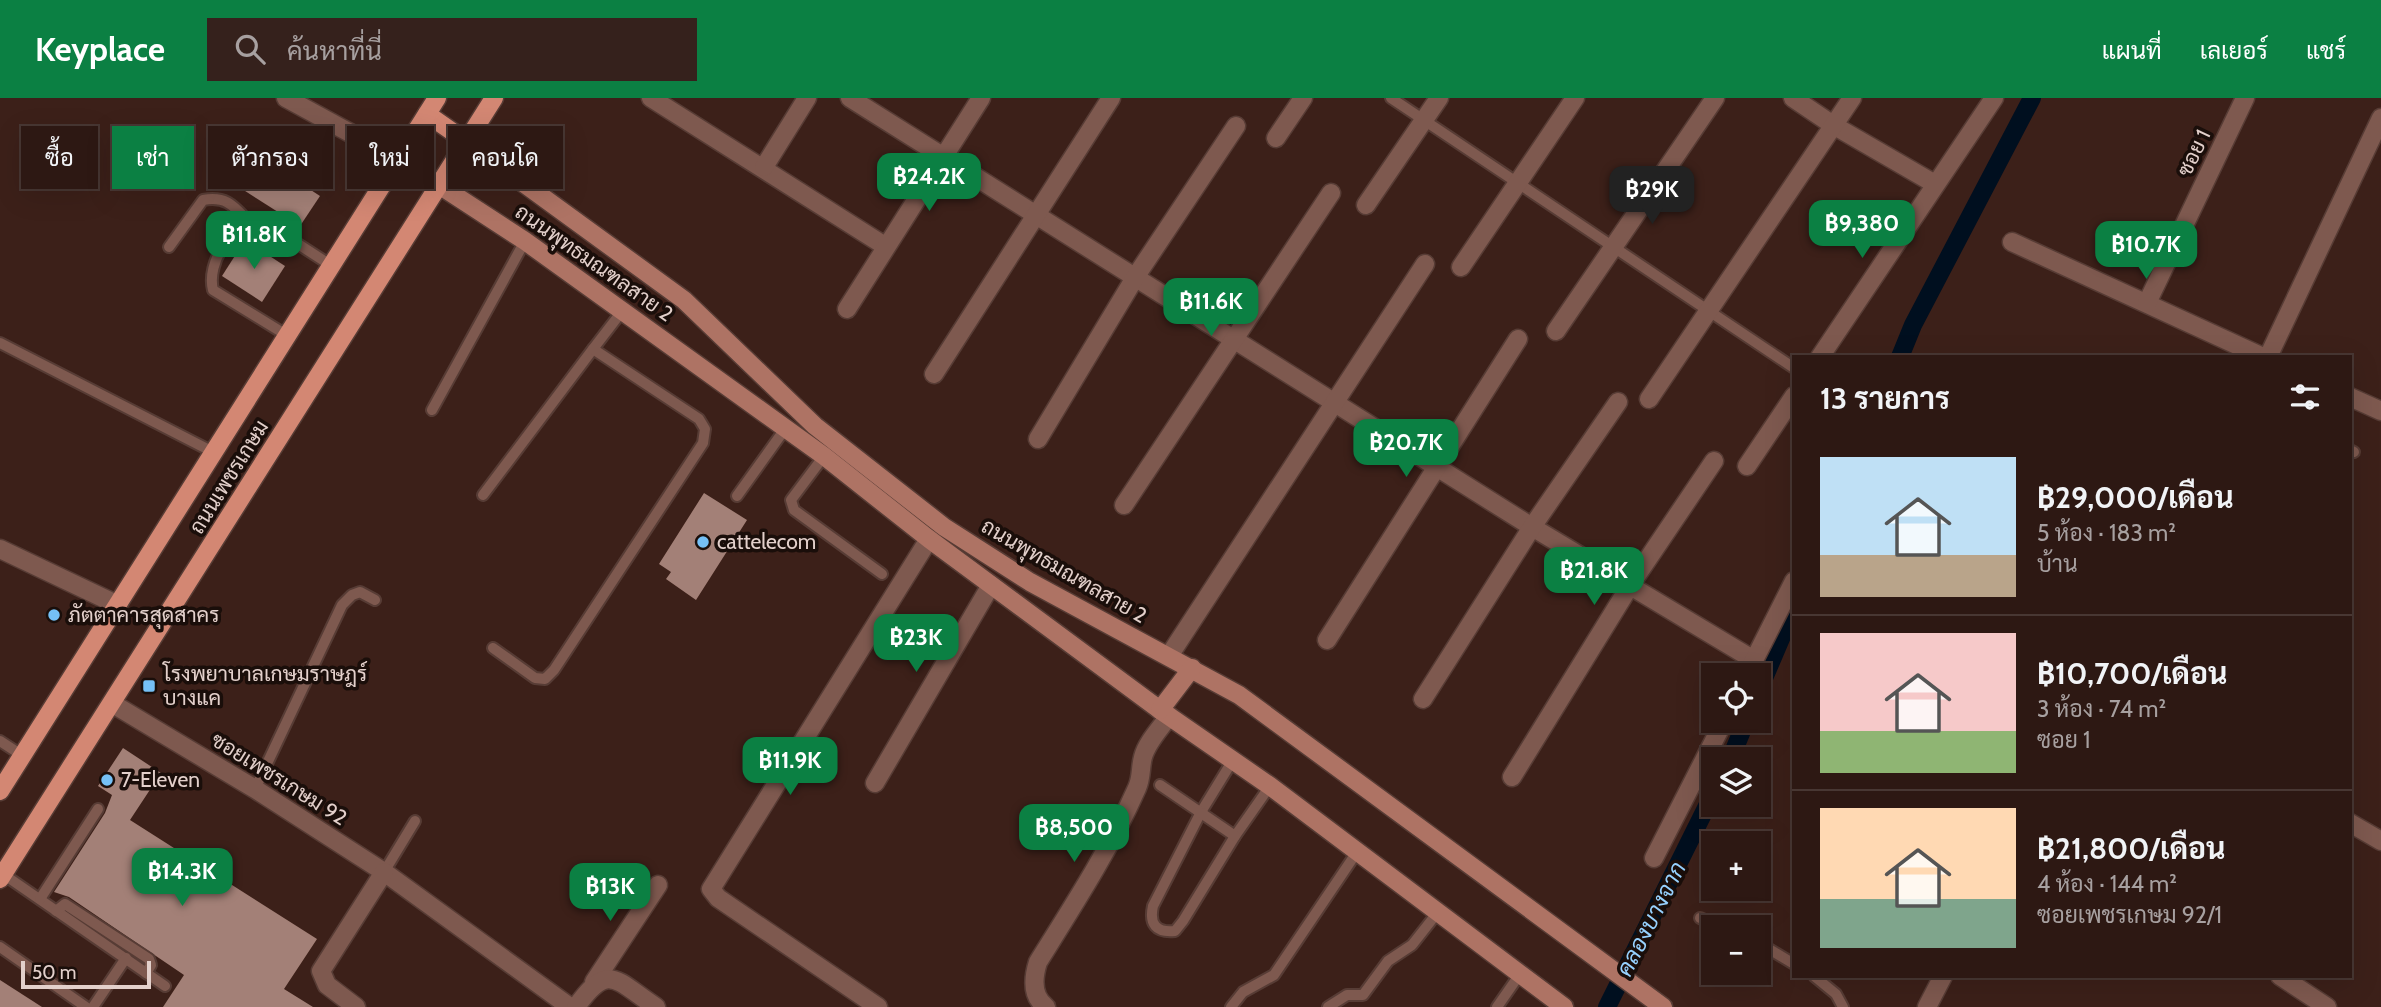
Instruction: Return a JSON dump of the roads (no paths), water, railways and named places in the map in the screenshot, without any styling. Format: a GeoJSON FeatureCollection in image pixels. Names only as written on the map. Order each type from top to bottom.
{"type":"FeatureCollection","features":[{"type":"Feature","properties":{"kind":"main road","name":"ถนนเพชรเกษม"},"geometry":{"type":"LineString","coordinates":[[477,126],[494,98]]}},
{"type":"Feature","properties":{"kind":"main road","name":"ถนนเพชรเกษม"},"geometry":{"type":"LineString","coordinates":[[417,126],[431,103]]}},
{"type":"Feature","properties":{"kind":"main road"},"geometry":{"type":"LineString","coordinates":[[431,103],[452,126]]}},
{"type":"Feature","properties":{"kind":"main road","name":"ถนนเพชรเกษม"},"geometry":{"type":"LineString","coordinates":[[2,877],[448,171]]}},
{"type":"Feature","properties":{"kind":"main road"},"geometry":{"type":"LineString","coordinates":[[434,182],[439,185]]}},
{"type":"Feature","properties":{"kind":"main road","name":"ถนนพุทธมณฑลสาย 2"},"geometry":{"type":"LineString","coordinates":[[439,185],[525,241],[824,456],[929,539],[1164,713],[1270,786],[1564,1007]]}},
{"type":"Feature","properties":{"kind":"main road","name":"ถนนเพชรเกษม"},"geometry":{"type":"LineString","coordinates":[[0,791],[379,189]]}},
{"type":"Feature","properties":{"kind":"main road","name":"ถนนพุทธมณฑลสาย 2"},"geometry":{"type":"LineString","coordinates":[[532,189],[684,300],[815,426],[944,527],[1049,593],[1239,695],[1663,1007]]}},
{"type":"Feature","properties":{"kind":"main road"},"geometry":{"type":"LineString","coordinates":[[1164,713],[1192,668]]}},
{"type":"Feature","properties":{"kind":"street"},"geometry":{"type":"LineString","coordinates":[[286,98],[347,131]]}},
{"type":"Feature","properties":{"kind":"street"},"geometry":{"type":"LineString","coordinates":[[651,98],[885,246]]}},
{"type":"Feature","properties":{"kind":"street"},"geometry":{"type":"LineString","coordinates":[[764,167],[807,98]]}},
{"type":"Feature","properties":{"kind":"street"},"geometry":{"type":"LineString","coordinates":[[850,98],[1532,527],[1631,584],[1743,663]]}},
{"type":"Feature","properties":{"kind":"street"},"geometry":{"type":"LineString","coordinates":[[847,309],[981,98]]}},
{"type":"Feature","properties":{"kind":"street"},"geometry":{"type":"LineString","coordinates":[[934,374],[1111,98]]}},
{"type":"Feature","properties":{"kind":"street"},"geometry":{"type":"LineString","coordinates":[[1276,138],[1303,98]]}},
{"type":"Feature","properties":{"kind":"street"},"geometry":{"type":"LineString","coordinates":[[1366,205],[1439,98]]}},
{"type":"Feature","properties":{"kind":"street"},"geometry":{"type":"LineString","coordinates":[[1461,267],[1575,98]]}},
{"type":"Feature","properties":{"kind":"street"},"geometry":{"type":"LineString","coordinates":[[1556,331],[1715,98]]}},
{"type":"Feature","properties":{"kind":"street"},"geometry":{"type":"LineString","coordinates":[[1793,98],[1833,125],[1935,184]]}},
{"type":"Feature","properties":{"kind":"street"},"geometry":{"type":"LineString","coordinates":[[1648,399],[1852,98]]}},
{"type":"Feature","properties":{"kind":"street"},"geometry":{"type":"LineString","coordinates":[[1821,355],[1994,98]]}},
{"type":"Feature","properties":{"kind":"street","name":"ซอย 1"},"geometry":{"type":"LineString","coordinates":[[2147,303],[2245,98]]}},
{"type":"Feature","properties":{"kind":"street"},"geometry":{"type":"LineString","coordinates":[[2267,355],[2381,118]]}},
{"type":"Feature","properties":{"kind":"street"},"geometry":{"type":"LineString","coordinates":[[1038,439],[1136,276],[1236,126]]}},
{"type":"Feature","properties":{"kind":"street"},"geometry":{"type":"LineString","coordinates":[[1124,505],[1331,193]]}},
{"type":"Feature","properties":{"kind":"street"},"geometry":{"type":"LineString","coordinates":[[2012,242],[2262,355]]}},
{"type":"Feature","properties":{"kind":"street"},"geometry":{"type":"LineString","coordinates":[[1170,656],[1333,401],[1425,264]]}},
{"type":"Feature","properties":{"kind":"street"},"geometry":{"type":"LineString","coordinates":[[1327,640],[1518,339]]}},
{"type":"Feature","properties":{"kind":"street"},"geometry":{"type":"LineString","coordinates":[[2352,398],[2381,411]]}},
{"type":"Feature","properties":{"kind":"street"},"geometry":{"type":"LineString","coordinates":[[1746,466],[1792,399]]}},
{"type":"Feature","properties":{"kind":"street"},"geometry":{"type":"LineString","coordinates":[[1423,699],[1532,527],[1618,402]]}},
{"type":"Feature","properties":{"kind":"street"},"geometry":{"type":"LineString","coordinates":[[1512,777],[1631,584],[1714,461]]}},
{"type":"Feature","properties":{"kind":"street"},"geometry":{"type":"LineString","coordinates":[[878,1007],[718,898],[711,889],[929,539]]}},
{"type":"Feature","properties":{"kind":"street"},"geometry":{"type":"LineString","coordinates":[[0,549],[118,605]]}},
{"type":"Feature","properties":{"kind":"street"},"geometry":{"type":"LineString","coordinates":[[875,783],[991,584]]}},
{"type":"Feature","properties":{"kind":"street"},"geometry":{"type":"LineString","coordinates":[[1752,663],[1792,584]]}},
{"type":"Feature","properties":{"kind":"street","name":"ซอยเพชรเกษม 92"},"geometry":{"type":"LineString","coordinates":[[113,704],[255,789],[384,872],[570,1007]]}},
{"type":"Feature","properties":{"kind":"street"},"geometry":{"type":"LineString","coordinates":[[1046,1007],[1035,993],[1033,978],[1038,962],[1128,806],[1140,780],[1143,758],[1164,713]]}},
{"type":"Feature","properties":{"kind":"street"},"geometry":{"type":"LineString","coordinates":[[1654,858],[1718,733]]}},
{"type":"Feature","properties":{"kind":"street"},"geometry":{"type":"LineString","coordinates":[[2352,825],[2381,841]]}},
{"type":"Feature","properties":{"kind":"street"},"geometry":{"type":"LineString","coordinates":[[356,1007],[327,985],[321,971],[384,872]]}},
{"type":"Feature","properties":{"kind":"street"},"geometry":{"type":"LineString","coordinates":[[576,1007],[658,884]]}},
{"type":"Feature","properties":{"kind":"street"},"geometry":{"type":"LineString","coordinates":[[1927,1007],[1942,978]]}},
{"type":"Feature","properties":{"kind":"street"},"geometry":{"type":"LineString","coordinates":[[2283,978],[2327,1007]]}},
{"type":"Feature","properties":{"kind":"street"},"geometry":{"type":"LineString","coordinates":[[594,982],[613,979],[656,1007]]}},
{"type":"Feature","properties":{"kind":"lane"},"geometry":{"type":"LineString","coordinates":[[1391,98],[1792,367]]}},
{"type":"Feature","properties":{"kind":"lane"},"geometry":{"type":"LineString","coordinates":[[169,247],[203,200],[220,197],[233,204],[248,221]]}},
{"type":"Feature","properties":{"kind":"lane"},"geometry":{"type":"LineString","coordinates":[[288,336],[213,290],[210,278],[213,265],[238,229],[248,221],[261,220],[332,266]]}},
{"type":"Feature","properties":{"kind":"lane"},"geometry":{"type":"LineString","coordinates":[[432,410],[525,241]]}},
{"type":"Feature","properties":{"kind":"lane"},"geometry":{"type":"LineString","coordinates":[[483,495],[623,310]]}},
{"type":"Feature","properties":{"kind":"lane"},"geometry":{"type":"LineString","coordinates":[[0,343],[215,453]]}},
{"type":"Feature","properties":{"kind":"lane"},"geometry":{"type":"LineString","coordinates":[[493,648],[534,678],[545,679],[554,670],[703,443],[705,429],[699,419],[593,349]]}},
{"type":"Feature","properties":{"kind":"lane"},"geometry":{"type":"LineString","coordinates":[[737,496],[785,429]]}},
{"type":"Feature","properties":{"kind":"lane"},"geometry":{"type":"LineString","coordinates":[[824,456],[796,490],[791,500],[794,510],[881,574]]}},
{"type":"Feature","properties":{"kind":"lane"},"geometry":{"type":"LineString","coordinates":[[255,789],[342,605],[352,595],[360,592],[375,600]]}},
{"type":"Feature","properties":{"kind":"lane"},"geometry":{"type":"LineString","coordinates":[[0,741],[23,755]]}},
{"type":"Feature","properties":{"kind":"lane"},"geometry":{"type":"LineString","coordinates":[[1233,760],[1201,812],[1153,906],[1150,919],[1154,927],[1165,932],[1175,931],[1270,786]]}},
{"type":"Feature","properties":{"kind":"lane"},"geometry":{"type":"LineString","coordinates":[[1160,785],[1235,836]]}},
{"type":"Feature","properties":{"kind":"lane"},"geometry":{"type":"LineString","coordinates":[[40,900],[98,808]]}},
{"type":"Feature","properties":{"kind":"lane"},"geometry":{"type":"LineString","coordinates":[[384,872],[415,821]]}},
{"type":"Feature","properties":{"kind":"lane"},"geometry":{"type":"LineString","coordinates":[[1231,1007],[1243,992],[1274,975],[1357,852]]}},
{"type":"Feature","properties":{"kind":"lane"},"geometry":{"type":"LineString","coordinates":[[2,877],[166,986]]}},
{"type":"Feature","properties":{"kind":"lane"},"geometry":{"type":"LineString","coordinates":[[56,911],[65,904],[149,959],[152,965],[146,973]]}},
{"type":"Feature","properties":{"kind":"lane"},"geometry":{"type":"LineString","coordinates":[[1328,1007],[1331,1002],[1347,995],[1363,995],[1388,961],[1412,945],[1438,912]]}},
{"type":"Feature","properties":{"kind":"lane"},"geometry":{"type":"LineString","coordinates":[[0,947],[86,1007]]}},
{"type":"Feature","properties":{"kind":"lane"},"geometry":{"type":"LineString","coordinates":[[1771,950],[1792,963]]}},
{"type":"Feature","properties":{"kind":"lane"},"geometry":{"type":"LineString","coordinates":[[93,1007],[126,958]]}},
{"type":"Feature","properties":{"kind":"lane"},"geometry":{"type":"LineString","coordinates":[[1496,1007],[1524,978]]}},
{"type":"Feature","properties":{"kind":"lane"},"geometry":{"type":"LineString","coordinates":[[1816,978],[1836,994],[1843,1007]]}},
{"type":"Feature","properties":{"kind":"waterway","name":"คลองบางจาก"},"geometry":{"type":"LineString","coordinates":[[1901,355],[1913,325],[2032,98]]}},
{"type":"Feature","properties":{"kind":"waterway","name":"คลองบางจาก"},"geometry":{"type":"LineString","coordinates":[[1771,663],[1792,613]]}},
{"type":"Feature","properties":{"kind":"waterway","name":"คลองบางจาก"},"geometry":{"type":"LineString","coordinates":[[1735,747],[1741,733]]}},
{"type":"Feature","properties":{"kind":"waterway","name":"คลองบางจาก"},"geometry":{"type":"LineString","coordinates":[[1607,1007],[1702,817]]}},
{"type":"Feature","properties":{"kind":"place","name":"cattelecom"},"geometry":{"type":"Point","coordinates":[703,542]}},
{"type":"Feature","properties":{"kind":"place","name":"ภัตตาคารสุดสาคร"},"geometry":{"type":"Point","coordinates":[54,615]}},
{"type":"Feature","properties":{"kind":"place","name":"โรงพยาบาลเกษมราษฎร์ บางแค"},"geometry":{"type":"Point","coordinates":[149,686]}},
{"type":"Feature","properties":{"kind":"place","name":"7-Eleven"},"geometry":{"type":"Point","coordinates":[107,780]}}]}
